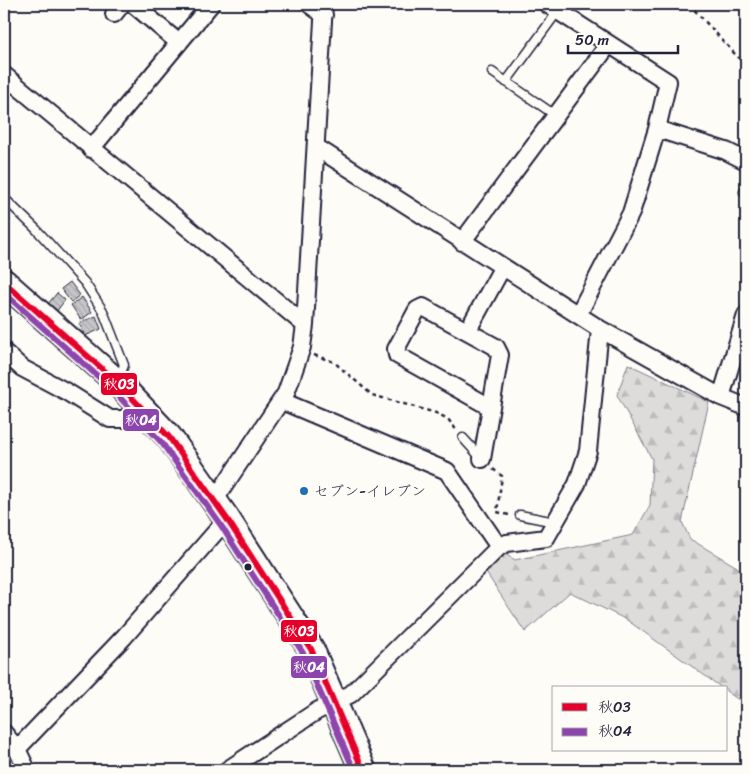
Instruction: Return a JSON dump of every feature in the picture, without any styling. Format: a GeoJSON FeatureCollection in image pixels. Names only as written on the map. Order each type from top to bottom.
{"type":"FeatureCollection","features":[{"type":"Feature","properties":{"kind":"main road"},"geometry":{"type":"LineString","coordinates":[[4,282],[117,382],[169,436],[311,649],[363,770]]}},
{"type":"Feature","properties":{"kind":"street"},"geometry":{"type":"LineString","coordinates":[[133,4],[179,43]]}},
{"type":"Feature","properties":{"kind":"street"},"geometry":{"type":"LineString","coordinates":[[92,149],[211,4]]}},
{"type":"Feature","properties":{"kind":"street"},"geometry":{"type":"LineString","coordinates":[[27,770],[9,742],[124,637],[220,510],[291,384],[301,350],[305,325],[324,10],[309,4]]}},
{"type":"Feature","properties":{"kind":"street"},"geometry":{"type":"LineString","coordinates":[[552,7],[668,82],[657,129],[631,213],[578,315]]}},
{"type":"Feature","properties":{"kind":"street"},"geometry":{"type":"LineString","coordinates":[[462,242],[609,44]]}},
{"type":"Feature","properties":{"kind":"street"},"geometry":{"type":"LineString","coordinates":[[4,76],[305,325]]}},
{"type":"Feature","properties":{"kind":"street"},"geometry":{"type":"LineString","coordinates":[[657,129],[726,151],[746,161]]}},
{"type":"Feature","properties":{"kind":"street"},"geometry":{"type":"LineString","coordinates":[[316,147],[502,268],[600,329],[720,396],[746,406]]}},
{"type":"Feature","properties":{"kind":"street"},"geometry":{"type":"LineString","coordinates":[[468,330],[502,268]]}},
{"type":"Feature","properties":{"kind":"street"},"geometry":{"type":"LineString","coordinates":[[482,459],[500,355],[496,347],[468,330],[461,329],[423,307],[417,310],[396,349],[397,355],[490,407]]}},
{"type":"Feature","properties":{"kind":"street"},"geometry":{"type":"LineString","coordinates":[[720,396],[746,315]]}},
{"type":"Feature","properties":{"kind":"street"},"geometry":{"type":"LineString","coordinates":[[227,770],[317,711],[351,694],[499,547],[546,538],[557,522],[577,484],[588,451],[600,329]]}},
{"type":"Feature","properties":{"kind":"street"},"geometry":{"type":"LineString","coordinates":[[4,352],[22,368],[68,392],[110,419],[122,419],[134,415],[142,406]]}},
{"type":"Feature","properties":{"kind":"street"},"geometry":{"type":"LineString","coordinates":[[282,401],[447,471],[499,547]]}},
{"type":"Feature","properties":{"kind":"lane"},"geometry":{"type":"LineString","coordinates":[[506,82],[552,7]]}},
{"type":"Feature","properties":{"kind":"lane"},"geometry":{"type":"LineString","coordinates":[[492,72],[555,115]]}},
{"type":"Feature","properties":{"kind":"lane"},"geometry":{"type":"LineString","coordinates":[[4,198],[68,263],[103,311],[124,365],[117,382]]}},
{"type":"Feature","properties":{"kind":"lane"},"geometry":{"type":"LineString","coordinates":[[463,438],[482,459]]}},
{"type":"Feature","properties":{"kind":"lane"},"geometry":{"type":"LineString","coordinates":[[520,515],[557,522]]}},
{"type":"Feature","properties":{"kind":"path"},"geometry":{"type":"LineString","coordinates":[[689,4],[746,66]]}},
{"type":"Feature","properties":{"kind":"path"},"geometry":{"type":"LineString","coordinates":[[301,350],[334,362],[372,395],[436,413],[448,419],[463,438]]}},
{"type":"Feature","properties":{"kind":"path"},"geometry":{"type":"LineString","coordinates":[[482,459],[502,476],[497,512],[515,516],[520,515]]}},
{"type":"Feature","properties":{"kind":"green space"},"geometry":{"type":"Polygon","coordinates":[[[628,364],[709,402],[682,522],[690,539],[737,567],[746,576],[746,705],[728,692],[728,686],[719,686],[627,620],[570,592],[525,632],[485,571],[503,553],[515,560],[633,535],[650,505],[652,459],[617,395],[628,364]]]}},
{"type":"Feature","properties":{"kind":"building"},"geometry":{"type":"Polygon","coordinates":[[[70,282],[80,295],[71,302],[61,289],[70,282]]]}},
{"type":"Feature","properties":{"kind":"building"},"geometry":{"type":"Polygon","coordinates":[[[57,293],[65,300],[56,312],[47,305],[57,293]]]}},
{"type":"Feature","properties":{"kind":"building"},"geometry":{"type":"Polygon","coordinates":[[[82,297],[92,312],[81,320],[71,305],[82,297]]]}},
{"type":"Feature","properties":{"kind":"building"},"geometry":{"type":"Polygon","coordinates":[[[96,316],[101,329],[85,336],[79,323],[96,316]]]}},
{"type":"Feature","properties":{"kind":"transit line","name":"秋03"},"geometry":{"type":"LineString","coordinates":[[4,282],[117,382],[169,437],[227,519],[311,649],[363,770]]}},
{"type":"Feature","properties":{"kind":"transit line","name":"秋04"},"geometry":{"type":"LineString","coordinates":[[4,293],[111,388],[162,443],[220,524],[303,653],[354,770]]}},
{"type":"Feature","properties":{"kind":"place","name":"セブン-イレブン"},"geometry":{"type":"Point","coordinates":[304,491]}}]}
